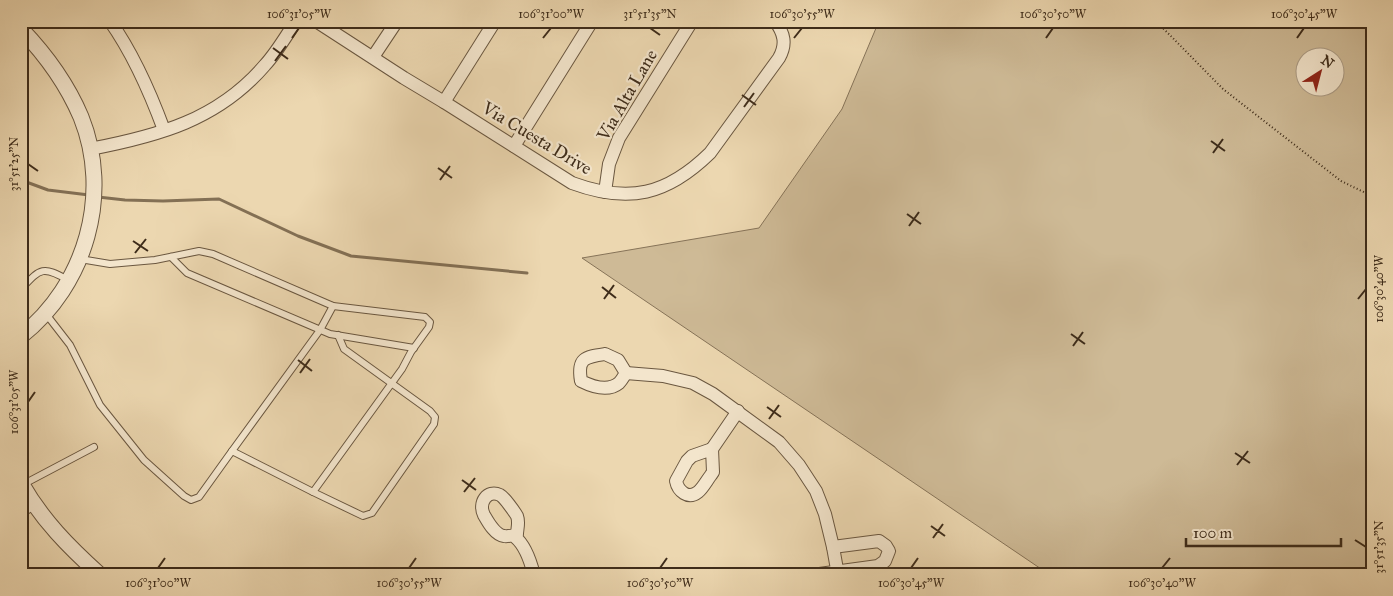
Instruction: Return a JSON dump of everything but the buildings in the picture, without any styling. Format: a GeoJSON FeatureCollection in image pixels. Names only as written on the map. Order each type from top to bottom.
{"type":"FeatureCollection","features":[{"type":"Feature","properties":{"kind":"street"},"geometry":{"type":"LineString","coordinates":[[110,21],[138,67],[164,130]]}},
{"type":"Feature","properties":{"kind":"street"},"geometry":{"type":"LineString","coordinates":[[90,148],[130,141],[188,123],[209,112],[239,92],[265,66],[296,21]]}},
{"type":"Feature","properties":{"kind":"street","name":"Via Cuesta Drive"},"geometry":{"type":"LineString","coordinates":[[316,21],[572,183],[587,188],[622,194],[638,193],[667,185],[696,166],[710,153],[783,51],[783,36],[775,21]]}},
{"type":"Feature","properties":{"kind":"street"},"geometry":{"type":"LineString","coordinates":[[373,57],[397,21]]}},
{"type":"Feature","properties":{"kind":"street"},"geometry":{"type":"LineString","coordinates":[[444,102],[495,21]]}},
{"type":"Feature","properties":{"kind":"street"},"geometry":{"type":"LineString","coordinates":[[514,146],[592,21]]}},
{"type":"Feature","properties":{"kind":"street","name":"Via Alta Lane"},"geometry":{"type":"LineString","coordinates":[[606,192],[609,164],[619,138],[692,21]]}},
{"type":"Feature","properties":{"kind":"street"},"geometry":{"type":"LineString","coordinates":[[21,29],[36,45],[63,82],[81,118],[90,148],[94,175],[94,198],[88,236],[80,259],[59,298],[21,336]]}},
{"type":"Feature","properties":{"kind":"street"},"geometry":{"type":"LineString","coordinates":[[626,373],[663,376],[693,383],[713,394],[780,442],[816,490],[825,514],[837,573]]}},
{"type":"Feature","properties":{"kind":"street"},"geometry":{"type":"LineString","coordinates":[[712,449],[738,411]]}},
{"type":"Feature","properties":{"kind":"street"},"geometry":{"type":"LineString","coordinates":[[22,484],[27,507],[53,528],[100,575]]}},
{"type":"Feature","properties":{"kind":"street"},"geometry":{"type":"LineString","coordinates":[[517,538],[532,565],[534,575]]}},
{"type":"Feature","properties":{"kind":"street"},"geometry":{"type":"LineString","coordinates":[[812,575],[878,566],[885,561],[888,552],[886,546],[879,540],[833,548]]}},
{"type":"Feature","properties":{"kind":"lane"},"geometry":{"type":"LineString","coordinates":[[80,259],[110,264],[155,260],[199,251],[213,254],[333,306],[425,318],[430,322],[429,327],[392,384],[313,492]]}},
{"type":"Feature","properties":{"kind":"lane"},"geometry":{"type":"LineString","coordinates":[[170,257],[187,273],[330,334],[414,348]]}},
{"type":"Feature","properties":{"kind":"lane"},"geometry":{"type":"LineString","coordinates":[[21,290],[37,273],[43,270],[50,271],[69,281]]}},
{"type":"Feature","properties":{"kind":"lane"},"geometry":{"type":"LineString","coordinates":[[45,314],[70,345],[100,405],[144,460],[191,500],[198,497],[232,451],[320,330],[333,306]]}},
{"type":"Feature","properties":{"kind":"lane"},"geometry":{"type":"LineString","coordinates":[[232,451],[363,516],[372,513],[434,424],[435,417],[430,411],[344,349],[338,335]]}},
{"type":"Feature","properties":{"kind":"lane"},"geometry":{"type":"LineString","coordinates":[[22,484],[94,447]]}},
{"type":"Feature","properties":{"kind":"path"},"geometry":{"type":"LineString","coordinates":[[1156,21],[1223,89],[1341,181],[1372,196]]}},
{"type":"Feature","properties":{"kind":"shaded area"},"geometry":{"type":"Polygon","coordinates":[[[879,21],[1372,21],[1372,575],[1050,575],[582,258],[759,228],[842,109],[879,21]]]}},
{"type":"Feature","properties":{"kind":"waterway"},"geometry":{"type":"LineString","coordinates":[[21,180],[48,190],[89,195]]}},
{"type":"Feature","properties":{"kind":"waterway"},"geometry":{"type":"LineString","coordinates":[[98,197],[163,201],[219,199],[298,236],[351,256],[527,273]]}}]}
